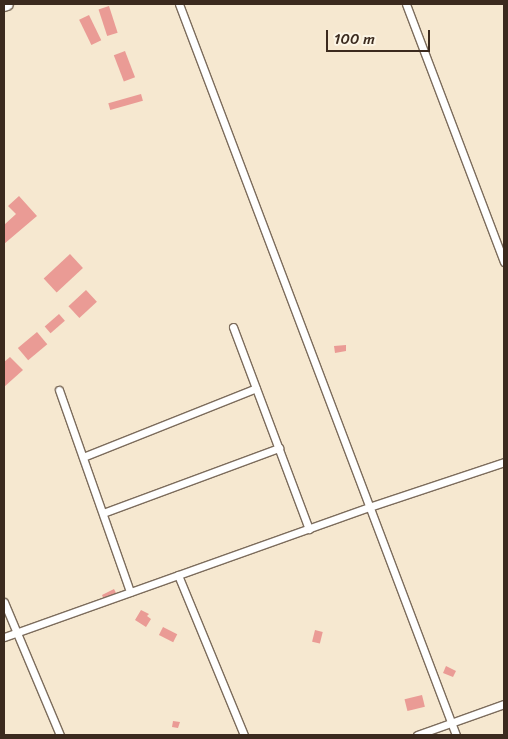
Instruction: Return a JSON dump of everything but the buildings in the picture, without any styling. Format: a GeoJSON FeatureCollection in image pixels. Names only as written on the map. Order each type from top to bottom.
{"type":"FeatureCollection","features":[{"type":"Feature","properties":{"kind":"street"},"geometry":{"type":"LineString","coordinates":[[179,4],[456,735]]}},
{"type":"Feature","properties":{"kind":"street"},"geometry":{"type":"LineString","coordinates":[[406,4],[504,262]]}},
{"type":"Feature","properties":{"kind":"street"},"geometry":{"type":"LineString","coordinates":[[234,327],[309,529]]}},
{"type":"Feature","properties":{"kind":"street"},"geometry":{"type":"LineString","coordinates":[[83,457],[256,388]]}},
{"type":"Feature","properties":{"kind":"street"},"geometry":{"type":"LineString","coordinates":[[59,390],[130,592]]}},
{"type":"Feature","properties":{"kind":"street"},"geometry":{"type":"LineString","coordinates":[[103,513],[279,448]]}},
{"type":"Feature","properties":{"kind":"street"},"geometry":{"type":"LineString","coordinates":[[4,637],[369,507],[504,462]]}},
{"type":"Feature","properties":{"kind":"street"},"geometry":{"type":"LineString","coordinates":[[178,575],[244,735]]}},
{"type":"Feature","properties":{"kind":"street"},"geometry":{"type":"LineString","coordinates":[[4,602],[60,735]]}},
{"type":"Feature","properties":{"kind":"street"},"geometry":{"type":"LineString","coordinates":[[417,735],[504,704]]}}]}
